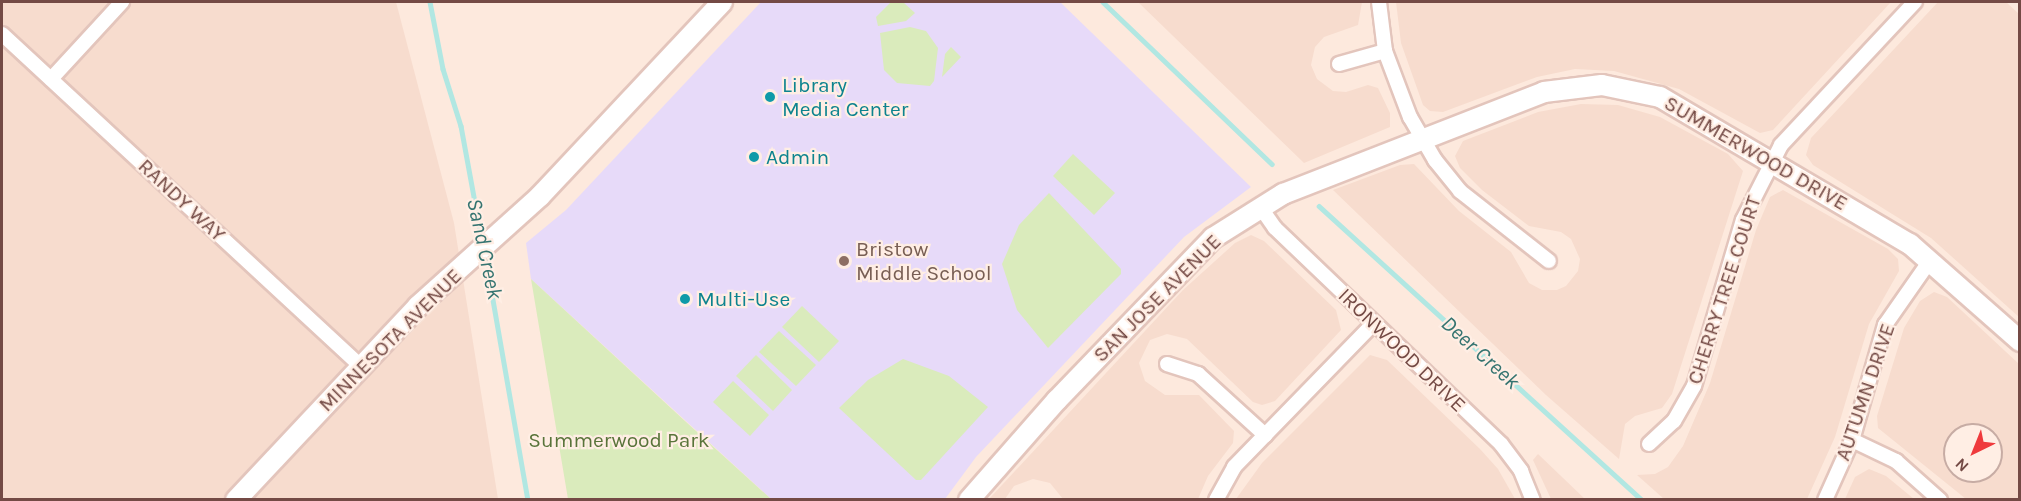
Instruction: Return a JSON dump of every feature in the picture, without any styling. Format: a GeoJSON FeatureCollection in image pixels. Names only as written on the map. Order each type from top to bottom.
{"type":"FeatureCollection","features":[{"type":"Feature","properties":{"kind":"street"},"geometry":{"type":"LineString","coordinates":[[51,79],[122,2]]}},
{"type":"Feature","properties":{"kind":"street","name":"MINNESOTA AVENUE"},"geometry":{"type":"LineString","coordinates":[[236,500],[361,367],[462,266],[503,231],[722,2]]}},
{"type":"Feature","properties":{"kind":"street"},"geometry":{"type":"LineString","coordinates":[[1378,2],[1385,51],[1421,138],[1460,191],[1549,261]]}},
{"type":"Feature","properties":{"kind":"street","name":"CHERRY TREE COURT"},"geometry":{"type":"LineString","coordinates":[[1649,444],[1674,421],[1694,386],[1743,220],[1782,145],[1915,2]]}},
{"type":"Feature","properties":{"kind":"street","name":"RANDY WAY"},"geometry":{"type":"LineString","coordinates":[[2,33],[361,367]]}},
{"type":"Feature","properties":{"kind":"street"},"geometry":{"type":"LineString","coordinates":[[1339,64],[1385,51]]}},
{"type":"Feature","properties":{"kind":"street","name":"SUMMERWOOD DRIVE"},"geometry":{"type":"LineString","coordinates":[[1421,138],[1544,92],[1602,85],[1660,97],[1882,225],[1930,259],[2019,341]]}},
{"type":"Feature","properties":{"kind":"street","name":"SAN JOSE AVENUE"},"geometry":{"type":"LineString","coordinates":[[969,500],[1057,400],[1213,238],[1283,194],[1421,138]]}},
{"type":"Feature","properties":{"kind":"street","name":"IRONWOOD DRIVE"},"geometry":{"type":"LineString","coordinates":[[1261,208],[1275,228],[1501,444],[1521,471],[1533,500]]}},
{"type":"Feature","properties":{"kind":"street","name":"AUTUMN DRIVE"},"geometry":{"type":"LineString","coordinates":[[1825,500],[1852,440],[1885,325],[1930,259]]}},
{"type":"Feature","properties":{"kind":"street"},"geometry":{"type":"LineString","coordinates":[[1216,500],[1234,466],[1374,323]]}},
{"type":"Feature","properties":{"kind":"street"},"geometry":{"type":"LineString","coordinates":[[1167,364],[1198,374],[1265,435]]}},
{"type":"Feature","properties":{"kind":"street"},"geometry":{"type":"LineString","coordinates":[[1852,440],[1896,461],[1940,500]]}},
{"type":"Feature","properties":{"kind":"shaded area"},"geometry":{"type":"Polygon","coordinates":[[[2,2],[396,2],[454,223],[498,499],[2,499],[2,2]]]}},
{"type":"Feature","properties":{"kind":"shaded area","name":"Bristow Middle School"},"geometry":{"type":"Polygon","coordinates":[[[761,2],[1060,2],[1251,187],[1184,237],[976,457],[945,499],[771,499],[531,279],[526,243],[566,210],[761,2]]]}},
{"type":"Feature","properties":{"kind":"shaded area"},"geometry":{"type":"Polygon","coordinates":[[[1138,2],[1362,2],[1358,25],[1324,37],[1315,47],[1311,65],[1317,79],[1333,91],[1346,92],[1368,85],[1378,88],[1390,113],[1390,127],[1304,163],[1138,2]]]}},
{"type":"Feature","properties":{"kind":"shaded area"},"geometry":{"type":"Polygon","coordinates":[[[1396,2],[1891,2],[1773,130],[1760,133],[1679,89],[1614,71],[1575,69],[1537,77],[1443,112],[1430,111],[1423,105],[1401,43],[1396,2]]]}},
{"type":"Feature","properties":{"kind":"shaded area"},"geometry":{"type":"Polygon","coordinates":[[[1938,2],[2006,2],[2019,14],[2019,317],[1931,238],[1813,165],[1806,155],[1811,138],[1938,2]]]}},
{"type":"Feature","properties":{"kind":"shaded area"},"geometry":{"type":"Polygon","coordinates":[[[1581,104],[1618,105],[1660,117],[1728,154],[1743,171],[1672,394],[1662,408],[1635,416],[1625,424],[1619,459],[1546,395],[1333,190],[1400,165],[1414,164],[1459,211],[1511,252],[1529,283],[1542,290],[1557,290],[1566,286],[1578,271],[1580,259],[1571,239],[1561,232],[1529,226],[1482,190],[1460,168],[1455,156],[1463,141],[1538,112],[1581,104]]]}},
{"type":"Feature","properties":{"kind":"shaded area"},"geometry":{"type":"Polygon","coordinates":[[[1783,190],[1888,249],[1898,259],[1899,271],[1869,324],[1835,437],[1807,499],[1664,499],[1637,475],[1655,474],[1668,467],[1683,446],[1710,383],[1756,230],[1770,197],[1783,190]]]}},
{"type":"Feature","properties":{"kind":"shaded area"},"geometry":{"type":"Polygon","coordinates":[[[1251,235],[1264,241],[1336,310],[1341,330],[1275,401],[1262,405],[1253,402],[1187,339],[1167,334],[1150,340],[1139,363],[1145,381],[1165,395],[1199,395],[1234,431],[1233,443],[1208,476],[1198,499],[1063,499],[1050,483],[1033,479],[1014,486],[1005,499],[989,499],[1183,290],[1235,243],[1251,235]]]}},
{"type":"Feature","properties":{"kind":"shaded area"},"geometry":{"type":"Polygon","coordinates":[[[1934,292],[1947,297],[2019,364],[2019,499],[1966,499],[1946,483],[2003,483],[2003,423],[1943,423],[1943,480],[1878,428],[1877,416],[1904,328],[1920,301],[1934,292]]]}},
{"type":"Feature","properties":{"kind":"shaded area"},"geometry":{"type":"Polygon","coordinates":[[[1370,355],[1387,360],[1480,449],[1498,469],[1515,499],[1236,499],[1262,463],[1370,355]]]}},
{"type":"Feature","properties":{"kind":"shaded area"},"geometry":{"type":"Polygon","coordinates":[[[1538,454],[1585,499],[1551,499],[1533,460],[1538,454]]]}},
{"type":"Feature","properties":{"kind":"shaded area"},"geometry":{"type":"Polygon","coordinates":[[[1869,469],[1886,476],[1914,499],[1845,499],[1855,477],[1869,469]]]}},
{"type":"Feature","properties":{"kind":"green space"},"geometry":{"type":"Polygon","coordinates":[[[891,2],[903,2],[915,13],[906,21],[878,26],[876,17],[891,2]]]}},
{"type":"Feature","properties":{"kind":"green space"},"geometry":{"type":"Polygon","coordinates":[[[910,27],[926,31],[938,48],[934,81],[930,86],[897,83],[884,70],[880,33],[910,27]]]}},
{"type":"Feature","properties":{"kind":"green space"},"geometry":{"type":"Polygon","coordinates":[[[951,47],[961,57],[942,77],[945,54],[951,47]]]}},
{"type":"Feature","properties":{"kind":"green space"},"geometry":{"type":"Polygon","coordinates":[[[1073,154],[1115,193],[1094,215],[1053,176],[1073,154]]]}},
{"type":"Feature","properties":{"kind":"green space"},"geometry":{"type":"Polygon","coordinates":[[[1049,193],[1121,269],[1121,274],[1048,348],[1017,310],[1002,264],[1019,225],[1049,193]]]}},
{"type":"Feature","properties":{"kind":"green space","name":"Summerwood Park"},"geometry":{"type":"Polygon","coordinates":[[[531,279],[685,421],[771,499],[568,499],[531,279]]]}},
{"type":"Feature","properties":{"kind":"green space"},"geometry":{"type":"Polygon","coordinates":[[[802,306],[839,341],[819,362],[782,327],[802,306]]]}},
{"type":"Feature","properties":{"kind":"green space"},"geometry":{"type":"Polygon","coordinates":[[[779,331],[816,365],[796,386],[759,352],[779,331]]]}},
{"type":"Feature","properties":{"kind":"green space"},"geometry":{"type":"Polygon","coordinates":[[[756,355],[792,390],[773,411],[736,376],[756,355]]]}},
{"type":"Feature","properties":{"kind":"green space"},"geometry":{"type":"Polygon","coordinates":[[[903,359],[949,376],[988,407],[921,480],[916,480],[839,408],[868,380],[903,359]]]}},
{"type":"Feature","properties":{"kind":"green space"},"geometry":{"type":"Polygon","coordinates":[[[733,381],[769,415],[750,436],[713,402],[733,381]]]}},
{"type":"Feature","properties":{"kind":"waterway","name":"Sand Creek"},"geometry":{"type":"LineString","coordinates":[[430,2],[443,69],[461,126],[482,240]]}},
{"type":"Feature","properties":{"kind":"waterway","name":"Deer Creek"},"geometry":{"type":"LineString","coordinates":[[1103,2],[1272,164]]}},
{"type":"Feature","properties":{"kind":"waterway","name":"Deer Creek"},"geometry":{"type":"LineString","coordinates":[[1319,206],[1642,500]]}},
{"type":"Feature","properties":{"kind":"waterway","name":"Sand Creek"},"geometry":{"type":"LineString","coordinates":[[485,254],[528,500]]}},
{"type":"Feature","properties":{"kind":"place","name":"Library Media Center"},"geometry":{"type":"Point","coordinates":[770,97]}},
{"type":"Feature","properties":{"kind":"place","name":"Admin"},"geometry":{"type":"Point","coordinates":[754,157]}},
{"type":"Feature","properties":{"kind":"place","name":"Bristow Middle School"},"geometry":{"type":"Point","coordinates":[844,261]}},
{"type":"Feature","properties":{"kind":"place","name":"Multi-Use"},"geometry":{"type":"Point","coordinates":[685,299]}}]}
